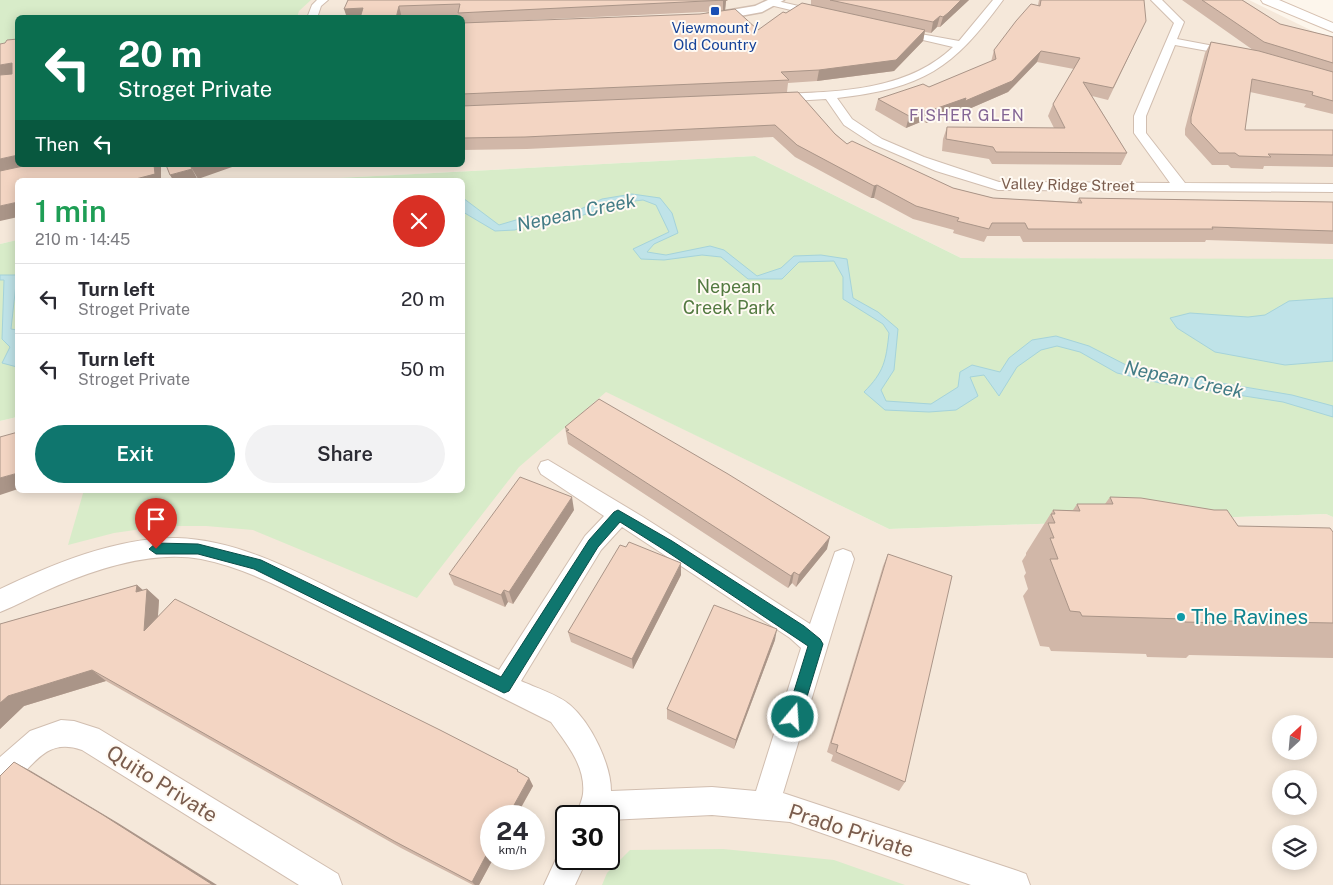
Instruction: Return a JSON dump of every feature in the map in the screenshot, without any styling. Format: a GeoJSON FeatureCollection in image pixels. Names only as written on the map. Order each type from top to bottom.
{"type":"FeatureCollection","features":[{"type":"Feature","properties":{"kind":"main road"},"geometry":{"type":"LineString","coordinates":[[1268,0],[1333,28]]}},
{"type":"Feature","properties":{"kind":"main road"},"geometry":{"type":"LineString","coordinates":[[1291,0],[1333,18]]}},
{"type":"Feature","properties":{"kind":"street"},"geometry":{"type":"LineString","coordinates":[[313,15],[318,5],[323,0]]}},
{"type":"Feature","properties":{"kind":"street"},"geometry":{"type":"LineString","coordinates":[[761,99],[830,96],[863,91],[917,76],[940,64],[961,45],[998,0]]}},
{"type":"Feature","properties":{"kind":"street"},"geometry":{"type":"LineString","coordinates":[[1156,0],[1179,22],[1140,116],[1140,132],[1180,186]]}},
{"type":"Feature","properties":{"kind":"street"},"geometry":{"type":"LineString","coordinates":[[692,19],[742,13],[776,2],[829,16]]}},
{"type":"Feature","properties":{"kind":"street"},"geometry":{"type":"LineString","coordinates":[[885,28],[961,45]]}},
{"type":"Feature","properties":{"kind":"street"},"geometry":{"type":"LineString","coordinates":[[1172,41],[1245,55]]}},
{"type":"Feature","properties":{"kind":"street","name":"Valley Ridge Street"},"geometry":{"type":"LineString","coordinates":[[830,96],[849,122],[871,138],[956,175],[998,186],[1333,188]]}},
{"type":"Feature","properties":{"kind":"street"},"geometry":{"type":"LineString","coordinates":[[548,468],[618,515],[643,529],[799,630],[816,644]]}},
{"type":"Feature","properties":{"kind":"street"},"geometry":{"type":"LineString","coordinates":[[504,686],[593,543],[618,515]]}},
{"type":"Feature","properties":{"kind":"street"},"geometry":{"type":"LineString","coordinates":[[0,601],[22,589],[114,556],[156,549],[198,549],[256,564],[560,713],[578,736],[592,764],[597,793],[593,805]]}},
{"type":"Feature","properties":{"kind":"street"},"geometry":{"type":"LineString","coordinates":[[765,806],[843,559]]}},
{"type":"Feature","properties":{"kind":"street","name":"Quito Private"},"geometry":{"type":"LineString","coordinates":[[0,776],[33,744],[52,733],[73,732],[89,739],[327,885]]}},
{"type":"Feature","properties":{"kind":"street","name":"Prado Private"},"geometry":{"type":"LineString","coordinates":[[620,809],[712,801],[790,808],[1015,885]]}},
{"type":"Feature","properties":{"kind":"street"},"geometry":{"type":"LineString","coordinates":[[559,885],[566,870]]}},
{"type":"Feature","properties":{"kind":"shaded area"},"geometry":{"type":"Polygon","coordinates":[[[0,0],[1249,0],[1333,41],[1333,260],[961,258],[755,156],[338,178],[15,178],[15,240],[0,244],[0,0]]]}},
{"type":"Feature","properties":{"kind":"shaded area"},"geometry":{"type":"Polygon","coordinates":[[[576,377],[889,529],[1326,514],[1333,517],[1333,885],[0,885],[0,421],[15,417],[15,493],[465,493],[465,487],[576,377]]]}},
{"type":"Feature","properties":{"kind":"green space"},"geometry":{"type":"Polygon","coordinates":[[[0,0],[311,0],[299,11],[298,15],[15,15],[15,45],[0,47],[0,0]]]}},
{"type":"Feature","properties":{"kind":"green space","name":"Nepean Creek Park"},"geometry":{"type":"Polygon","coordinates":[[[755,156],[961,258],[1333,259],[1333,517],[1326,514],[889,529],[606,392],[519,467],[417,598],[253,530],[206,526],[163,526],[114,533],[68,545],[83,493],[465,493],[465,178],[338,178],[755,156]]]}},
{"type":"Feature","properties":{"kind":"green space"},"geometry":{"type":"Polygon","coordinates":[[[15,240],[15,417],[0,421],[0,244],[15,240]]]}},
{"type":"Feature","properties":{"kind":"green space"},"geometry":{"type":"Polygon","coordinates":[[[723,849],[834,860],[905,885],[602,885],[610,870],[620,870],[620,860],[630,850],[723,849]]]}},
{"type":"Feature","properties":{"kind":"water","name":"Nepean Creek"},"geometry":{"type":"Polygon","coordinates":[[[632,194],[660,198],[672,213],[678,233],[654,244],[647,252],[666,255],[710,246],[724,250],[757,276],[781,268],[794,256],[821,255],[847,259],[853,298],[878,312],[898,329],[894,370],[881,390],[886,401],[931,404],[958,387],[960,372],[972,365],[1000,372],[1009,358],[1032,340],[1056,336],[1089,346],[1132,368],[1292,395],[1333,406],[1333,417],[1283,402],[1160,383],[1117,373],[1080,352],[1057,346],[1041,350],[1017,367],[999,396],[984,375],[970,377],[978,396],[956,410],[929,412],[885,410],[864,392],[871,385],[883,366],[889,333],[883,324],[843,299],[843,277],[834,261],[799,262],[782,279],[748,279],[721,257],[702,255],[664,260],[641,259],[633,249],[669,232],[656,205],[643,200],[618,203],[566,221],[533,222],[515,230],[495,231],[465,213],[465,200],[499,225],[526,217],[570,214],[602,199],[632,194]]]}},
{"type":"Feature","properties":{"kind":"water"},"geometry":{"type":"Polygon","coordinates":[[[0,275],[15,275],[11,329],[15,330],[15,366],[2,363],[10,347],[2,339],[4,280],[0,280],[0,275]]]}},
{"type":"Feature","properties":{"kind":"water"},"geometry":{"type":"Polygon","coordinates":[[[1333,298],[1333,361],[1285,365],[1215,352],[1177,328],[1170,318],[1190,313],[1248,317],[1265,315],[1289,301],[1333,298]]]}},
{"type":"Feature","properties":{"kind":"building"},"geometry":{"type":"Polygon","coordinates":[[[348,0],[726,0],[458,13],[460,4],[399,6],[397,15],[361,15],[363,8],[344,9],[348,0]]]}},
{"type":"Feature","properties":{"kind":"building"},"geometry":{"type":"Polygon","coordinates":[[[830,0],[961,0],[943,17],[940,16],[933,22],[830,0]]]}},
{"type":"Feature","properties":{"kind":"building"},"geometry":{"type":"Polygon","coordinates":[[[1041,0],[1144,0],[1146,21],[1113,88],[1083,82],[1127,153],[996,152],[993,147],[946,139],[947,127],[1065,128],[1053,104],[1080,58],[1041,51],[1012,81],[965,101],[966,98],[909,116],[878,99],[923,84],[929,87],[996,59],[994,50],[1016,21],[1031,4],[1040,6],[1041,0]]]}},
{"type":"Feature","properties":{"kind":"building"},"geometry":{"type":"Polygon","coordinates":[[[1202,0],[1242,0],[1280,24],[1333,37],[1333,63],[1264,42],[1202,0]]]}},
{"type":"Feature","properties":{"kind":"building"},"geometry":{"type":"Polygon","coordinates":[[[802,3],[925,30],[896,60],[819,70],[781,72],[789,80],[465,94],[465,23],[700,14],[735,9],[758,30],[783,12],[786,13],[802,3]]]}},
{"type":"Feature","properties":{"kind":"building"},"geometry":{"type":"Polygon","coordinates":[[[15,39],[15,156],[0,159],[0,75],[12,74],[12,63],[0,65],[0,44],[5,43],[7,40],[15,39]]]}},
{"type":"Feature","properties":{"kind":"building"},"geometry":{"type":"Polygon","coordinates":[[[1211,42],[1259,51],[1333,72],[1333,101],[1312,95],[1313,92],[1252,79],[1245,130],[1333,130],[1333,155],[1268,154],[1271,157],[1219,153],[1191,123],[1211,42]]]}},
{"type":"Feature","properties":{"kind":"building"},"geometry":{"type":"Polygon","coordinates":[[[798,92],[835,134],[847,144],[852,141],[953,188],[993,198],[1082,203],[1079,198],[1333,202],[1333,231],[1212,227],[1213,229],[1028,229],[1025,223],[992,223],[989,229],[957,221],[959,218],[916,206],[877,185],[874,186],[797,145],[775,125],[525,137],[465,138],[465,106],[798,92]]]}},
{"type":"Feature","properties":{"kind":"building"},"geometry":{"type":"Polygon","coordinates":[[[19,167],[154,167],[155,174],[140,178],[15,178],[15,203],[0,206],[0,171],[19,167]]]}},
{"type":"Feature","properties":{"kind":"building"},"geometry":{"type":"Polygon","coordinates":[[[167,167],[191,167],[192,169],[170,175],[167,167]]]}},
{"type":"Feature","properties":{"kind":"building"},"geometry":{"type":"Polygon","coordinates":[[[599,399],[728,474],[830,537],[799,575],[794,572],[791,576],[566,431],[569,430],[565,427],[599,399]]]}},
{"type":"Feature","properties":{"kind":"building"},"geometry":{"type":"Polygon","coordinates":[[[15,433],[15,474],[0,478],[0,437],[15,433]]]}},
{"type":"Feature","properties":{"kind":"building"},"geometry":{"type":"Polygon","coordinates":[[[520,477],[572,497],[509,592],[504,590],[501,595],[449,574],[520,477]]]}},
{"type":"Feature","properties":{"kind":"building"},"geometry":{"type":"Polygon","coordinates":[[[1110,497],[1141,498],[1214,510],[1227,510],[1238,526],[1330,528],[1333,532],[1333,623],[1185,622],[1184,619],[1082,616],[1080,612],[1070,611],[1050,559],[1058,559],[1050,538],[1054,538],[1048,523],[1055,523],[1051,514],[1055,514],[1053,510],[1080,511],[1077,504],[1113,504],[1110,497]]]}},
{"type":"Feature","properties":{"kind":"building"},"geometry":{"type":"Polygon","coordinates":[[[629,542],[681,563],[632,659],[568,632],[620,545],[626,547],[629,542]]]}},
{"type":"Feature","properties":{"kind":"building"},"geometry":{"type":"Polygon","coordinates":[[[888,554],[952,576],[905,782],[836,752],[838,745],[831,743],[888,554]]]}},
{"type":"Feature","properties":{"kind":"building"},"geometry":{"type":"Polygon","coordinates":[[[137,585],[136,592],[147,589],[144,631],[175,599],[440,730],[518,770],[529,778],[514,805],[480,805],[480,867],[472,882],[394,841],[92,670],[8,696],[0,703],[0,624],[137,585]]]}},
{"type":"Feature","properties":{"kind":"building"},"geometry":{"type":"Polygon","coordinates":[[[714,605],[777,629],[736,740],[667,709],[714,605]]]}},
{"type":"Feature","properties":{"kind":"building"},"geometry":{"type":"Polygon","coordinates":[[[14,762],[103,815],[213,885],[0,885],[0,776],[14,762]]]}},
{"type":"Feature","properties":{"kind":"place","name":"Viewmount / Old Country"},"geometry":{"type":"Point","coordinates":[715,11]}},
{"type":"Feature","properties":{"kind":"place","name":"The Ravines"},"geometry":{"type":"Point","coordinates":[1181,617]}},
{"type":"Feature","properties":{"kind":"district","name":"FISHER GLEN"},"geometry":{"type":"Point","coordinates":[967,115]}},
{"type":"Feature","properties":{"kind":"route"},"geometry":{"type":"LineString","coordinates":[[156,549],[198,549],[256,564],[504,686],[593,543],[618,515],[635,524],[799,630],[816,644],[793,717]]}}]}
